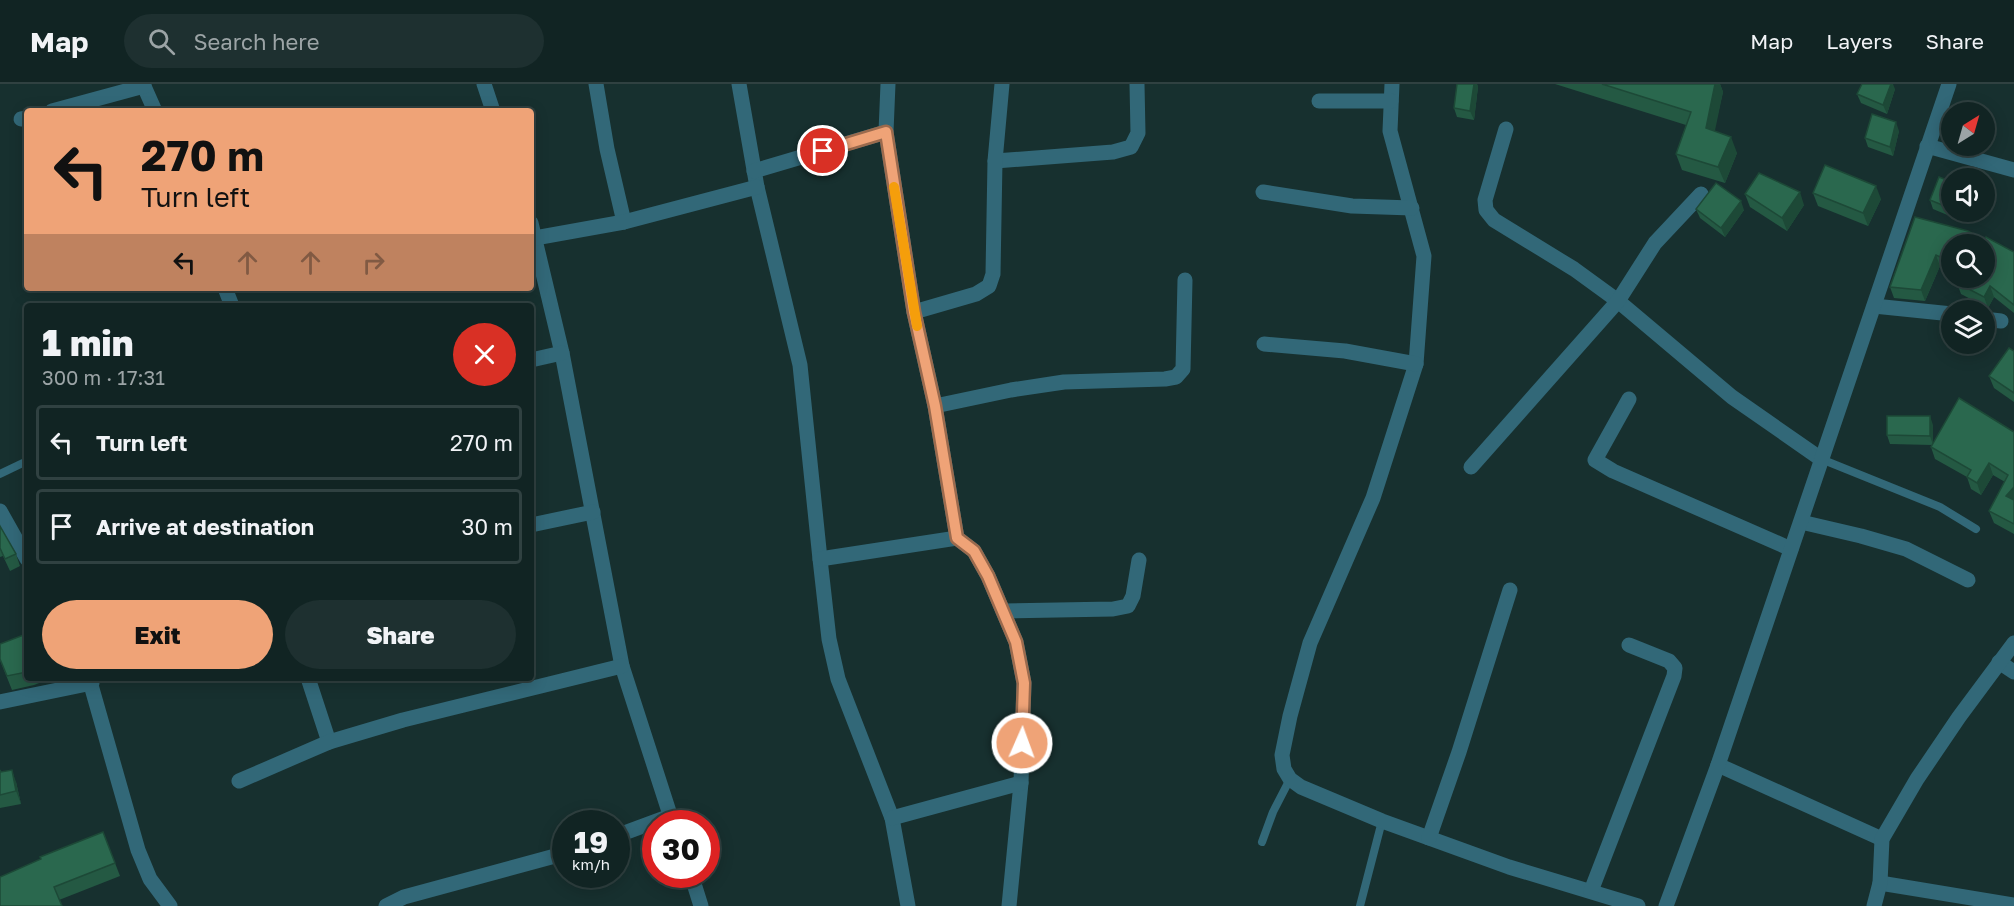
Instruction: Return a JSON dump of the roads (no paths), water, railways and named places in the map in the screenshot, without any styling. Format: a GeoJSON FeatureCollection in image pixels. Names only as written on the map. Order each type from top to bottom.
{"type":"FeatureCollection","features":[{"type":"Feature","properties":{"kind":"street"},"geometry":{"type":"LineString","coordinates":[[484,84],[493,108]]}},
{"type":"Feature","properties":{"kind":"street"},"geometry":{"type":"LineString","coordinates":[[597,84],[607,149],[624,222]]}},
{"type":"Feature","properties":{"kind":"street"},"geometry":{"type":"LineString","coordinates":[[739,84],[757,187],[800,364],[829,639],[838,679],[892,818],[908,906]]}},
{"type":"Feature","properties":{"kind":"street"},"geometry":{"type":"LineString","coordinates":[[888,84],[886,132],[914,312],[935,406],[957,538],[974,551],[988,576],[1016,642],[1024,683],[1021,783],[1009,906]]}},
{"type":"Feature","properties":{"kind":"street"},"geometry":{"type":"LineString","coordinates":[[914,312],[976,294],[989,286],[993,274],[995,162],[1002,84]]}},
{"type":"Feature","properties":{"kind":"street"},"geometry":{"type":"LineString","coordinates":[[995,162],[1113,152],[1131,147],[1138,133],[1137,84]]}},
{"type":"Feature","properties":{"kind":"street"},"geometry":{"type":"LineString","coordinates":[[1392,84],[1390,131],[1424,256],[1416,364],[1373,498],[1310,643],[1290,716],[1282,755],[1284,769],[1290,779],[1301,787],[1382,821],[1509,867],[1638,906]]}},
{"type":"Feature","properties":{"kind":"street"},"geometry":{"type":"LineString","coordinates":[[1666,906],[1718,765],[1949,84]]}},
{"type":"Feature","properties":{"kind":"street"},"geometry":{"type":"LineString","coordinates":[[62,108],[143,85],[154,108]]}},
{"type":"Feature","properties":{"kind":"street"},"geometry":{"type":"LineString","coordinates":[[1319,101],[1391,101]]}},
{"type":"Feature","properties":{"kind":"street"},"geometry":{"type":"LineString","coordinates":[[1506,129],[1485,200],[1486,210],[1494,220],[1574,269],[1618,301],[1732,396],[1821,459]]}},
{"type":"Feature","properties":{"kind":"street"},"geometry":{"type":"LineString","coordinates":[[754,171],[886,132]]}},
{"type":"Feature","properties":{"kind":"street"},"geometry":{"type":"LineString","coordinates":[[1927,146],[2014,170]]}},
{"type":"Feature","properties":{"kind":"street"},"geometry":{"type":"LineString","coordinates":[[534,231],[624,222],[757,187]]}},
{"type":"Feature","properties":{"kind":"street"},"geometry":{"type":"LineString","coordinates":[[1263,192],[1352,206],[1412,208]]}},
{"type":"Feature","properties":{"kind":"street"},"geometry":{"type":"LineString","coordinates":[[1471,467],[1618,301],[1655,243],[1701,194]]}},
{"type":"Feature","properties":{"kind":"street"},"geometry":{"type":"LineString","coordinates":[[534,235],[562,353],[622,666],[669,810]]}},
{"type":"Feature","properties":{"kind":"street"},"geometry":{"type":"LineString","coordinates":[[935,406],[1011,390],[1064,382],[1176,377],[1183,369],[1185,280]]}},
{"type":"Feature","properties":{"kind":"street"},"geometry":{"type":"LineString","coordinates":[[1874,306],[1941,313]]}},
{"type":"Feature","properties":{"kind":"street"},"geometry":{"type":"LineString","coordinates":[[1995,320],[2001,321]]}},
{"type":"Feature","properties":{"kind":"street"},"geometry":{"type":"LineString","coordinates":[[1264,344],[1345,351],[1416,364]]}},
{"type":"Feature","properties":{"kind":"street"},"geometry":{"type":"LineString","coordinates":[[534,359],[562,353]]}},
{"type":"Feature","properties":{"kind":"street"},"geometry":{"type":"LineString","coordinates":[[1629,399],[1595,460],[1614,471],[1791,549]]}},
{"type":"Feature","properties":{"kind":"street"},"geometry":{"type":"LineString","coordinates":[[0,511],[24,554]]}},
{"type":"Feature","properties":{"kind":"street"},"geometry":{"type":"LineString","coordinates":[[534,524],[593,512]]}},
{"type":"Feature","properties":{"kind":"street"},"geometry":{"type":"LineString","coordinates":[[1801,522],[1906,549],[1968,580]]}},
{"type":"Feature","properties":{"kind":"street"},"geometry":{"type":"LineString","coordinates":[[820,559],[957,538]]}},
{"type":"Feature","properties":{"kind":"street"},"geometry":{"type":"LineString","coordinates":[[1003,611],[1113,609],[1128,606],[1133,596],[1140,560]]}},
{"type":"Feature","properties":{"kind":"street"},"geometry":{"type":"LineString","coordinates":[[1429,838],[1459,752],[1510,590]]}},
{"type":"Feature","properties":{"kind":"street"},"geometry":{"type":"LineString","coordinates":[[1874,906],[1880,883],[1882,838],[1917,779],[2014,643]]}},
{"type":"Feature","properties":{"kind":"street"},"geometry":{"type":"LineString","coordinates":[[1591,891],[1676,668],[1669,662],[1629,645]]}},
{"type":"Feature","properties":{"kind":"street"},"geometry":{"type":"LineString","coordinates":[[1999,662],[2014,672]]}},
{"type":"Feature","properties":{"kind":"street"},"geometry":{"type":"LineString","coordinates":[[239,781],[330,742],[404,720],[622,666]]}},
{"type":"Feature","properties":{"kind":"street"},"geometry":{"type":"LineString","coordinates":[[0,702],[90,681],[138,850],[150,879],[170,906]]}},
{"type":"Feature","properties":{"kind":"street"},"geometry":{"type":"LineString","coordinates":[[309,681],[330,742]]}},
{"type":"Feature","properties":{"kind":"street"},"geometry":{"type":"LineString","coordinates":[[1718,765],[1882,838]]}},
{"type":"Feature","properties":{"kind":"street"},"geometry":{"type":"LineString","coordinates":[[892,818],[1021,783]]}},
{"type":"Feature","properties":{"kind":"street"},"geometry":{"type":"LineString","coordinates":[[386,906],[404,897],[552,857]]}},
{"type":"Feature","properties":{"kind":"street"},"geometry":{"type":"LineString","coordinates":[[1880,883],[2014,905]]}},
{"type":"Feature","properties":{"kind":"street"},"geometry":{"type":"LineString","coordinates":[[696,888],[701,906]]}},
{"type":"Feature","properties":{"kind":"lane"},"geometry":{"type":"LineString","coordinates":[[1821,459],[1940,507],[1976,529]]}},
{"type":"Feature","properties":{"kind":"lane"},"geometry":{"type":"LineString","coordinates":[[0,474],[24,462]]}},
{"type":"Feature","properties":{"kind":"lane"},"geometry":{"type":"LineString","coordinates":[[1262,842],[1290,779]]}},
{"type":"Feature","properties":{"kind":"lane"},"geometry":{"type":"LineString","coordinates":[[1360,906],[1382,821]]}}]}
